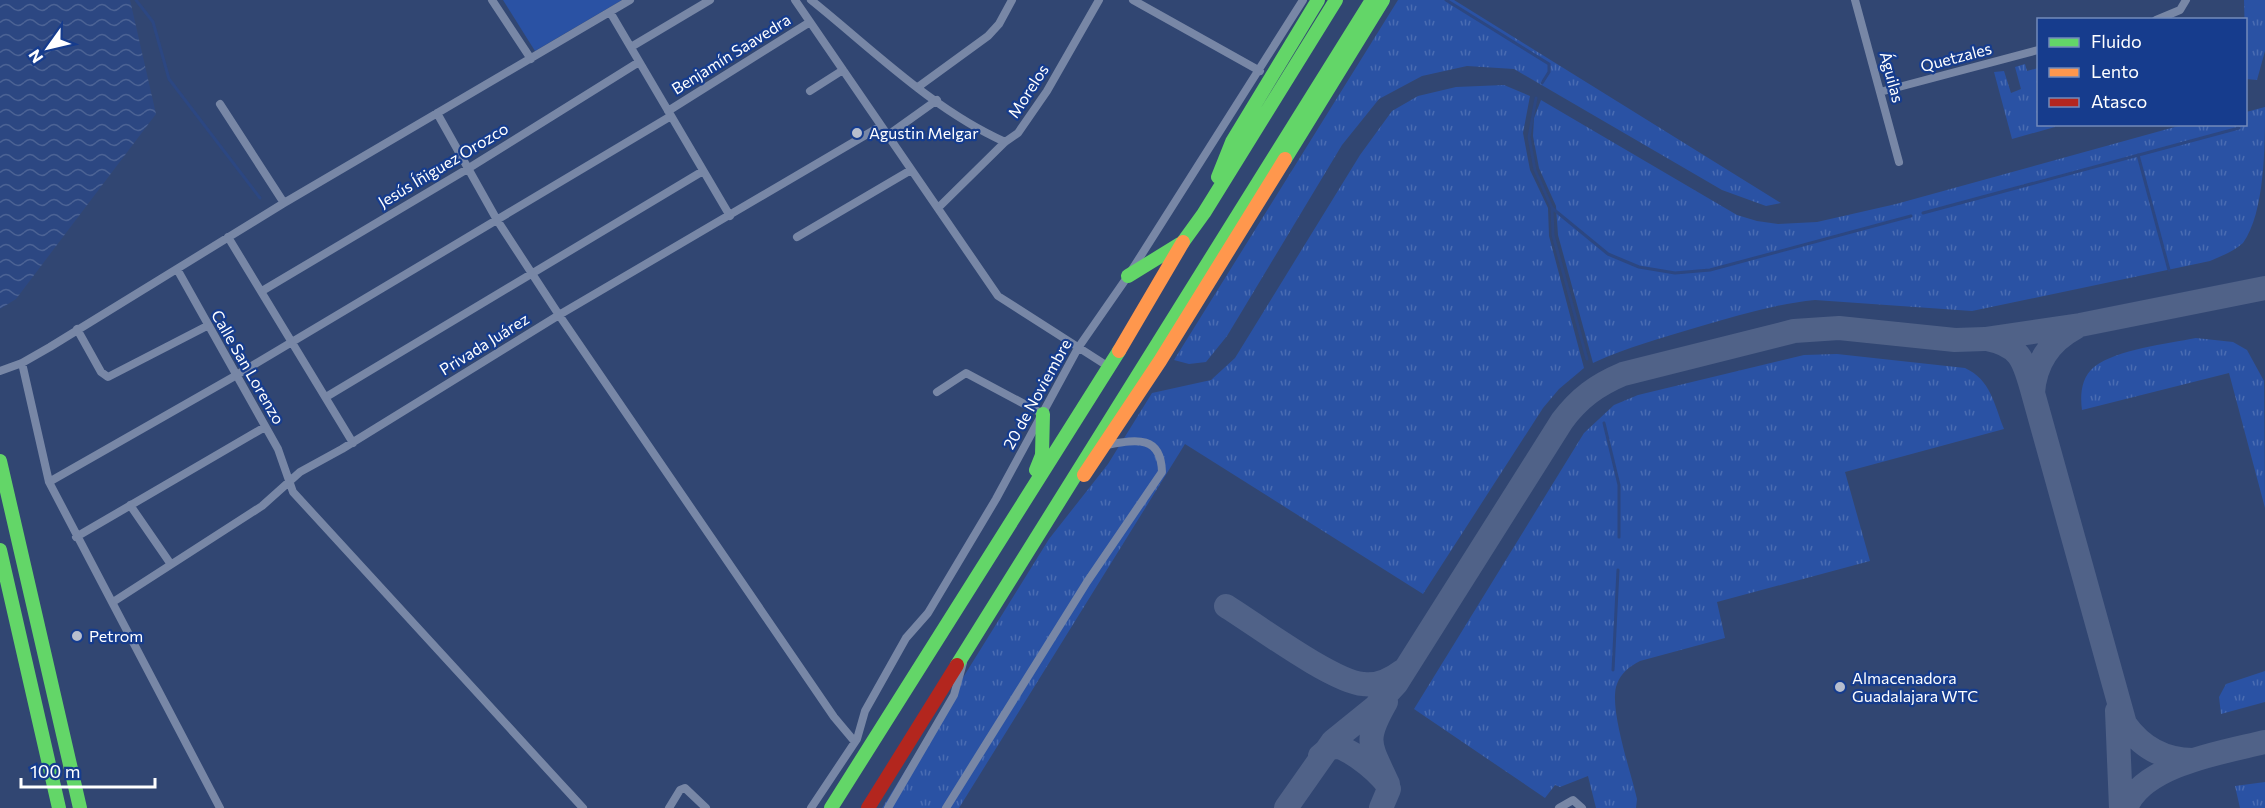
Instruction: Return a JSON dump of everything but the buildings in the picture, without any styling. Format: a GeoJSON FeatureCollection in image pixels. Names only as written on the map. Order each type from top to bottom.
{"type":"FeatureCollection","features":[{"type":"Feature","properties":{"kind":"main road"},"geometry":{"type":"LineString","coordinates":[[831,808],[1109,367],[1183,242],[1204,213],[1336,0]]}},
{"type":"Feature","properties":{"kind":"main road"},"geometry":{"type":"LineString","coordinates":[[870,808],[1039,531],[1372,0]]}},
{"type":"Feature","properties":{"kind":"main road"},"geometry":{"type":"LineString","coordinates":[[1039,531],[1106,445],[1360,41],[1383,0]]}},
{"type":"Feature","properties":{"kind":"main road"},"geometry":{"type":"LineString","coordinates":[[1204,213],[1232,142],[1311,3]]}},
{"type":"Feature","properties":{"kind":"main road"},"geometry":{"type":"LineString","coordinates":[[1128,276],[1183,242]]}},
{"type":"Feature","properties":{"kind":"main road"},"geometry":{"type":"LineString","coordinates":[[1025,499],[1042,454],[1043,414]]}},
{"type":"Feature","properties":{"kind":"main road"},"geometry":{"type":"LineString","coordinates":[[0,461],[80,808]]}},
{"type":"Feature","properties":{"kind":"main road"},"geometry":{"type":"LineString","coordinates":[[0,550],[59,808]]}},
{"type":"Feature","properties":{"kind":"street"},"geometry":{"type":"LineString","coordinates":[[492,0],[531,59]]}},
{"type":"Feature","properties":{"kind":"street"},"geometry":{"type":"LineString","coordinates":[[0,371],[22,363],[284,203],[630,0]]}},
{"type":"Feature","properties":{"kind":"street"},"geometry":{"type":"LineString","coordinates":[[631,47],[710,0]]}},
{"type":"Feature","properties":{"kind":"street"},"geometry":{"type":"LineString","coordinates":[[811,0],[918,87],[980,131],[1005,142]]}},
{"type":"Feature","properties":{"kind":"street"},"geometry":{"type":"LineString","coordinates":[[918,87],[988,36],[999,24],[1012,0]]}},
{"type":"Feature","properties":{"kind":"street","name":"Morelos"},"geometry":{"type":"LineString","coordinates":[[938,208],[1005,142],[1018,134],[1041,100],[1099,0]]}},
{"type":"Feature","properties":{"kind":"street"},"geometry":{"type":"LineString","coordinates":[[1133,0],[1260,71]]}},
{"type":"Feature","properties":{"kind":"street","name":"Águilas"},"geometry":{"type":"LineString","coordinates":[[1855,0],[1899,162]]}},
{"type":"Feature","properties":{"kind":"street"},"geometry":{"type":"LineString","coordinates":[[2163,18],[2180,10],[2186,0]]}},
{"type":"Feature","properties":{"kind":"street"},"geometry":{"type":"LineString","coordinates":[[796,1],[998,296],[1109,367]]}},
{"type":"Feature","properties":{"kind":"street","name":"20 de Noviembre"},"geometry":{"type":"LineString","coordinates":[[811,808],[855,742],[863,726],[865,711],[906,638],[928,613],[1043,414],[1078,348],[1128,276],[1260,71],[1311,3]]}},
{"type":"Feature","properties":{"kind":"street"},"geometry":{"type":"LineString","coordinates":[[610,12],[730,216]]}},
{"type":"Feature","properties":{"kind":"street","name":"Benjamín Saavedra"},"geometry":{"type":"LineString","coordinates":[[49,482],[235,376],[497,220],[670,114],[810,22]]}},
{"type":"Feature","properties":{"kind":"street","name":"Quetzales"},"geometry":{"type":"LineString","coordinates":[[1880,92],[2037,50]]}},
{"type":"Feature","properties":{"kind":"street","name":"Jesús Íñiguez Orozco"},"geometry":{"type":"LineString","coordinates":[[262,291],[469,168],[639,62]]}},
{"type":"Feature","properties":{"kind":"street"},"geometry":{"type":"LineString","coordinates":[[810,91],[843,70]]}},
{"type":"Feature","properties":{"kind":"street"},"geometry":{"type":"LineString","coordinates":[[888,135],[937,100]]}},
{"type":"Feature","properties":{"kind":"street"},"geometry":{"type":"LineString","coordinates":[[220,104],[284,203]]}},
{"type":"Feature","properties":{"kind":"street"},"geometry":{"type":"LineString","coordinates":[[437,113],[497,220],[531,273],[834,717],[855,742]]}},
{"type":"Feature","properties":{"kind":"street","name":"Privada Juárez"},"geometry":{"type":"LineString","coordinates":[[113,602],[170,563],[262,506],[288,481],[559,315],[881,126]]}},
{"type":"Feature","properties":{"kind":"street"},"geometry":{"type":"LineString","coordinates":[[797,237],[911,170]]}},
{"type":"Feature","properties":{"kind":"street"},"geometry":{"type":"LineString","coordinates":[[326,397],[703,171]]}},
{"type":"Feature","properties":{"kind":"street"},"geometry":{"type":"LineString","coordinates":[[228,237],[353,443]]}},
{"type":"Feature","properties":{"kind":"street","name":"Calle San Lorenzo"},"geometry":{"type":"LineString","coordinates":[[177,269],[278,449],[293,492],[583,808]]}},
{"type":"Feature","properties":{"kind":"street"},"geometry":{"type":"LineString","coordinates":[[76,329],[101,372],[108,377],[207,326]]}},
{"type":"Feature","properties":{"kind":"street"},"geometry":{"type":"LineString","coordinates":[[22,363],[49,482],[76,537],[113,602],[171,719],[220,808]]}},
{"type":"Feature","properties":{"kind":"street"},"geometry":{"type":"LineString","coordinates":[[937,392],[966,373],[1043,414]]}},
{"type":"Feature","properties":{"kind":"street"},"geometry":{"type":"LineString","coordinates":[[76,537],[266,427]]}},
{"type":"Feature","properties":{"kind":"street"},"geometry":{"type":"LineString","coordinates":[[946,808],[1081,591],[1162,472],[1162,457],[1153,445],[1137,440],[1106,445]]}},
{"type":"Feature","properties":{"kind":"street"},"geometry":{"type":"LineString","coordinates":[[130,505],[170,563]]}},
{"type":"Feature","properties":{"kind":"street"},"geometry":{"type":"LineString","coordinates":[[888,808],[954,695],[961,676],[964,653]]}},
{"type":"Feature","properties":{"kind":"street"},"geometry":{"type":"LineString","coordinates":[[669,808],[680,790],[685,788],[705,808]]}},
{"type":"Feature","properties":{"kind":"street"},"geometry":{"type":"LineString","coordinates":[[1558,808],[1573,800],[1582,808]]}},
{"type":"Feature","properties":{"kind":"green space"},"geometry":{"type":"Polygon","coordinates":[[[503,0],[622,0],[535,51],[503,0]]]}},
{"type":"Feature","properties":{"kind":"green space"},"geometry":{"type":"Polygon","coordinates":[[[1398,0],[1454,0],[1781,203],[1766,206],[1722,190],[1514,69],[1467,66],[1422,76],[1379,99],[1342,145],[1227,336],[1206,362],[1189,364],[1174,360],[1398,0]]]}},
{"type":"Feature","properties":{"kind":"green space"},"geometry":{"type":"Polygon","coordinates":[[[2244,0],[2265,0],[2265,51],[2257,80],[2247,79],[2247,18],[2244,18],[2244,0]]]}},
{"type":"Feature","properties":{"kind":"green space"},"geometry":{"type":"Polygon","coordinates":[[[2025,64],[2027,71],[2037,68],[2037,126],[2055,127],[2012,139],[1994,72],[2004,71],[2011,93],[2021,89],[2015,67],[2025,64]]]}},
{"type":"Feature","properties":{"kind":"green space"},"geometry":{"type":"Polygon","coordinates":[[[1504,85],[1530,96],[1523,133],[1530,170],[1548,208],[1549,236],[1584,368],[1559,389],[1543,408],[1423,594],[1185,444],[959,808],[882,808],[1049,539],[1108,464],[1152,393],[1211,380],[1235,358],[1360,155],[1392,111],[1418,96],[1456,87],[1504,85]]]}},
{"type":"Feature","properties":{"kind":"green space"},"geometry":{"type":"Polygon","coordinates":[[[1541,100],[1737,215],[1778,224],[1817,222],[1896,204],[2178,126],[2247,126],[2247,112],[2265,107],[2265,140],[2260,197],[2250,230],[2243,243],[2210,261],[1972,311],[1815,300],[1785,304],[1632,347],[1593,363],[1558,235],[1556,206],[1539,168],[1533,136],[1534,118],[1541,100]]]}},
{"type":"Feature","properties":{"kind":"green space"},"geometry":{"type":"Polygon","coordinates":[[[2196,338],[2233,342],[2247,350],[2264,381],[2265,508],[2229,373],[2082,410],[2082,387],[2086,376],[2094,367],[2129,351],[2196,338]]]}},
{"type":"Feature","properties":{"kind":"green space"},"geometry":{"type":"Polygon","coordinates":[[[1837,354],[1965,368],[1981,379],[1986,386],[2004,429],[1845,472],[1870,561],[1717,602],[1725,638],[1640,661],[1626,670],[1617,684],[1615,707],[1621,740],[1637,799],[1636,808],[1596,808],[1588,776],[1560,787],[1555,785],[1545,798],[1414,709],[1584,433],[1614,405],[1638,395],[1804,355],[1837,354]]]}},
{"type":"Feature","properties":{"kind":"green space"},"geometry":{"type":"Polygon","coordinates":[[[2265,671],[2265,702],[2221,714],[2219,697],[2226,684],[2265,671]]]}},
{"type":"Feature","properties":{"kind":"green space"},"geometry":{"type":"Polygon","coordinates":[[[2265,782],[2265,808],[2240,808],[2235,786],[2265,782]]]}},
{"type":"Feature","properties":{"kind":"water"},"geometry":{"type":"Polygon","coordinates":[[[0,0],[130,0],[156,114],[16,299],[0,309],[0,0]]]}},
{"type":"Feature","properties":{"kind":"waterway"},"geometry":{"type":"LineString","coordinates":[[136,0],[153,22],[169,79],[260,198]]}},
{"type":"Feature","properties":{"kind":"waterway"},"geometry":{"type":"LineString","coordinates":[[1446,0],[1549,64],[1549,72],[1542,83]]}},
{"type":"Feature","properties":{"kind":"waterway"},"geometry":{"type":"LineString","coordinates":[[1536,98],[1529,137],[1535,170],[1552,208],[1553,235],[1587,359]]}},
{"type":"Feature","properties":{"kind":"waterway"},"geometry":{"type":"LineString","coordinates":[[1923,213],[2239,128]]}},
{"type":"Feature","properties":{"kind":"waterway"},"geometry":{"type":"LineString","coordinates":[[2138,155],[2169,270]]}},
{"type":"Feature","properties":{"kind":"waterway"},"geometry":{"type":"LineString","coordinates":[[1552,208],[1608,254],[1639,267],[1675,273],[1710,270],[1911,216]]}},
{"type":"Feature","properties":{"kind":"waterway"},"geometry":{"type":"LineString","coordinates":[[1604,423],[1619,485],[1619,537]]}},
{"type":"Feature","properties":{"kind":"waterway"},"geometry":{"type":"LineString","coordinates":[[1613,670],[1618,570]]}},
{"type":"Feature","properties":{"kind":"taxiway"},"geometry":{"type":"LineString","coordinates":[[1286,808],[1333,741],[1375,707],[1396,684],[1562,421],[1582,399],[1605,383],[1623,374],[1794,331],[1839,328],[1955,340],[1985,339],[2080,325],[2265,288]]}},
{"type":"Feature","properties":{"kind":"taxiway"},"geometry":{"type":"LineString","coordinates":[[1987,339],[1999,342],[2015,351],[2024,364],[2033,393],[2037,372],[2045,354],[2058,340],[2075,328]]}},
{"type":"Feature","properties":{"kind":"taxiway"},"geometry":{"type":"LineString","coordinates":[[2033,393],[2125,724],[2139,740],[2154,751],[2173,758],[2193,760]]}},
{"type":"Feature","properties":{"kind":"taxiway"},"geometry":{"type":"LineString","coordinates":[[1226,606],[1314,663],[1350,681],[1363,684],[1378,683],[1402,671]]}},
{"type":"Feature","properties":{"kind":"taxiway"},"geometry":{"type":"LineString","coordinates":[[1386,702],[1374,726],[1372,743],[1373,751],[1388,784]]}},
{"type":"Feature","properties":{"kind":"taxiway"},"geometry":{"type":"LineString","coordinates":[[2117,711],[2121,808]]}},
{"type":"Feature","properties":{"kind":"taxiway"},"geometry":{"type":"LineString","coordinates":[[2126,808],[2135,793],[2167,770],[2187,762],[2265,742]]}},
{"type":"Feature","properties":{"kind":"taxiway"},"geometry":{"type":"LineString","coordinates":[[1320,756],[1337,747],[1350,752],[1367,764],[1389,789],[1381,808]]}},
{"type":"Feature","properties":{"kind":"traffic: fast"},"geometry":{"type":"LineString","coordinates":[[1218,177],[1232,142],[1318,0]]}},
{"type":"Feature","properties":{"kind":"traffic: fast"},"geometry":{"type":"LineString","coordinates":[[1204,213],[1336,0]]}},
{"type":"Feature","properties":{"kind":"traffic: fast"},"geometry":{"type":"LineString","coordinates":[[957,665],[1372,0]]}},
{"type":"Feature","properties":{"kind":"traffic: fast"},"geometry":{"type":"LineString","coordinates":[[1285,159],[1383,0]]}},
{"type":"Feature","properties":{"kind":"traffic: fast"},"geometry":{"type":"LineString","coordinates":[[1183,242],[1204,213]]}},
{"type":"Feature","properties":{"kind":"traffic: fast"},"geometry":{"type":"LineString","coordinates":[[1128,276],[1180,244]]}},
{"type":"Feature","properties":{"kind":"traffic: fast"},"geometry":{"type":"LineString","coordinates":[[831,808],[1119,351]]}},
{"type":"Feature","properties":{"kind":"traffic: fast"},"geometry":{"type":"LineString","coordinates":[[1036,470],[1042,455],[1043,414]]}},
{"type":"Feature","properties":{"kind":"traffic: fast"},"geometry":{"type":"LineString","coordinates":[[0,461],[80,808]]}},
{"type":"Feature","properties":{"kind":"traffic: fast"},"geometry":{"type":"LineString","coordinates":[[0,550],[59,808]]}},
{"type":"Feature","properties":{"kind":"traffic: slow"},"geometry":{"type":"LineString","coordinates":[[1084,475],[1160,361],[1285,159]]}},
{"type":"Feature","properties":{"kind":"traffic: slow"},"geometry":{"type":"LineString","coordinates":[[1119,351],[1183,242]]}},
{"type":"Feature","properties":{"kind":"traffic: jam"},"geometry":{"type":"LineString","coordinates":[[868,808],[957,665]]}},
{"type":"Feature","properties":{"kind":"place","name":"Agustin Melgar"},"geometry":{"type":"Point","coordinates":[857,133]}},
{"type":"Feature","properties":{"kind":"place","name":"Petrom"},"geometry":{"type":"Point","coordinates":[77,636]}},
{"type":"Feature","properties":{"kind":"place","name":"Almacenadora Guadalajara WTC"},"geometry":{"type":"Point","coordinates":[1840,687]}}]}
